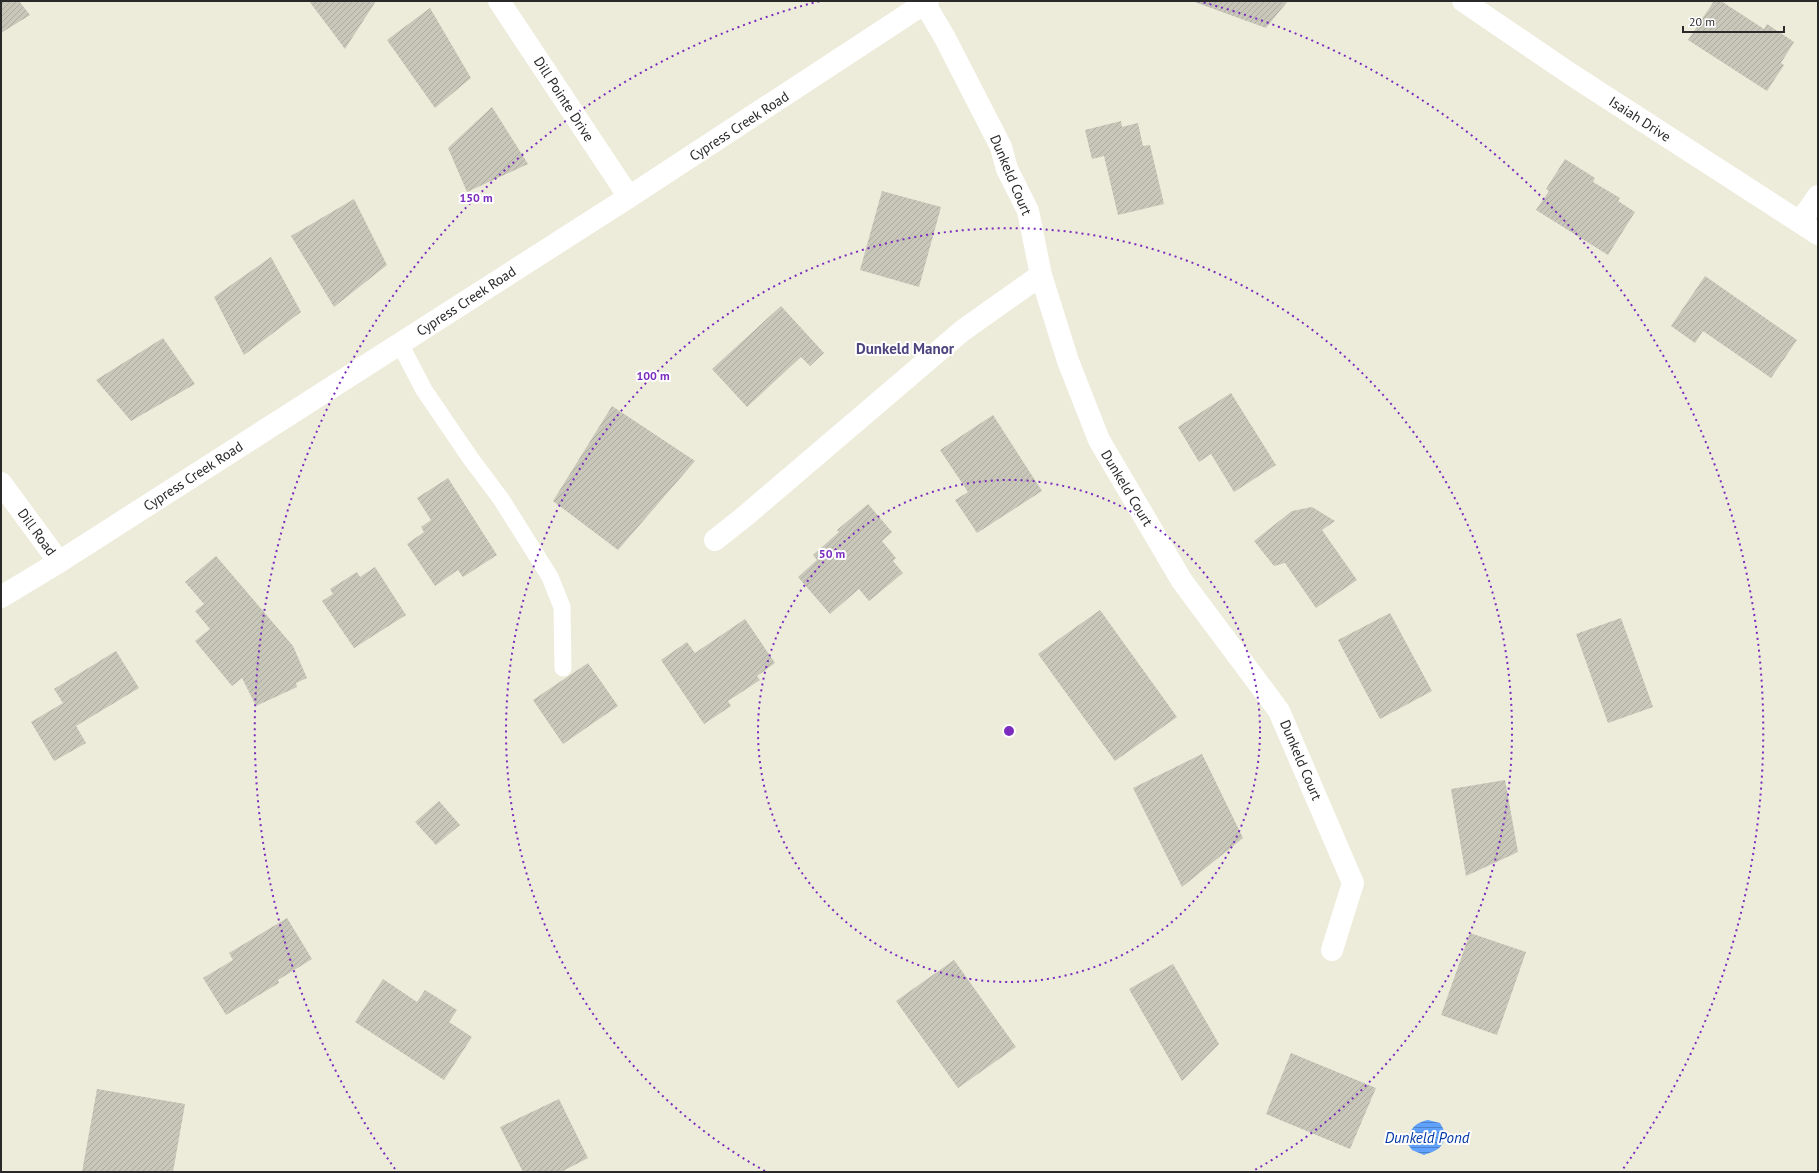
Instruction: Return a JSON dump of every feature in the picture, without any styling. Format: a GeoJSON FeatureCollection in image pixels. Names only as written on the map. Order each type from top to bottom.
{"type":"FeatureCollection","features":[{"type":"Feature","properties":{"kind":"street","name":"Dill Pointe Drive"},"geometry":{"type":"LineString","coordinates":[[499,1],[628,198]]}},
{"type":"Feature","properties":{"kind":"street","name":"Isaiah Drive"},"geometry":{"type":"LineString","coordinates":[[1463,1],[1572,75],[1818,234]]}},
{"type":"Feature","properties":{"kind":"street","name":"Cypress Creek Road"},"geometry":{"type":"LineString","coordinates":[[1,597],[59,562],[628,198],[927,3]]}},
{"type":"Feature","properties":{"kind":"street","name":"Dunkeld Court"},"geometry":{"type":"LineString","coordinates":[[927,3],[1001,148],[1007,169],[1028,211],[1041,275],[1068,361],[1099,440],[1182,581],[1279,711],[1353,883],[1332,950]]}},
{"type":"Feature","properties":{"kind":"street"},"geometry":{"type":"LineString","coordinates":[[1800,222],[1818,196]]}},
{"type":"Feature","properties":{"kind":"street"},"geometry":{"type":"LineString","coordinates":[[715,540],[962,331],[1041,275]]}},
{"type":"Feature","properties":{"kind":"street","name":"Dill Road"},"geometry":{"type":"LineString","coordinates":[[1,483],[59,562]]}},
{"type":"Feature","properties":{"kind":"lane"},"geometry":{"type":"LineString","coordinates":[[400,344],[424,390],[471,459],[502,499],[550,577],[562,606],[563,668]]}},
{"type":"Feature","properties":{"kind":"water","name":"Dunkeld Pond"},"geometry":{"type":"Polygon","coordinates":[[[1428,1120],[1440,1123],[1446,1134],[1443,1143],[1439,1148],[1424,1155],[1412,1150],[1407,1143],[1413,1127],[1428,1120]]]}},
{"type":"Feature","properties":{"kind":"building"},"geometry":{"type":"Polygon","coordinates":[[[1,1],[19,1],[30,15],[1,33],[1,1]]]}},
{"type":"Feature","properties":{"kind":"building"},"geometry":{"type":"Polygon","coordinates":[[[309,1],[376,1],[345,49],[309,1]]]}},
{"type":"Feature","properties":{"kind":"building"},"geometry":{"type":"Polygon","coordinates":[[[1192,1],[1288,1],[1266,28],[1192,1]]]}},
{"type":"Feature","properties":{"kind":"building"},"geometry":{"type":"Polygon","coordinates":[[[1714,1],[1721,1],[1764,29],[1767,24],[1794,42],[1781,63],[1784,65],[1767,91],[1688,40],[1714,1]]]}},
{"type":"Feature","properties":{"kind":"building"},"geometry":{"type":"Polygon","coordinates":[[[430,8],[471,78],[435,108],[387,40],[430,8]]]}},
{"type":"Feature","properties":{"kind":"building"},"geometry":{"type":"Polygon","coordinates":[[[492,107],[528,164],[467,192],[448,148],[492,107]]]}},
{"type":"Feature","properties":{"kind":"building"},"geometry":{"type":"Polygon","coordinates":[[[1121,121],[1122,127],[1138,123],[1143,146],[1150,145],[1164,204],[1118,215],[1104,156],[1092,159],[1085,130],[1121,121]]]}},
{"type":"Feature","properties":{"kind":"building"},"geometry":{"type":"Polygon","coordinates":[[[1565,159],[1595,178],[1593,182],[1620,198],[1618,201],[1635,212],[1608,255],[1536,210],[1549,191],[1546,189],[1565,159]]]}},
{"type":"Feature","properties":{"kind":"building"},"geometry":{"type":"Polygon","coordinates":[[[882,191],[941,207],[919,287],[860,270],[882,191]]]}},
{"type":"Feature","properties":{"kind":"building"},"geometry":{"type":"Polygon","coordinates":[[[354,199],[387,265],[334,307],[291,236],[354,199]]]}},
{"type":"Feature","properties":{"kind":"building"},"geometry":{"type":"Polygon","coordinates":[[[271,257],[301,312],[244,355],[214,297],[271,257]]]}},
{"type":"Feature","properties":{"kind":"building"},"geometry":{"type":"Polygon","coordinates":[[[1705,276],[1797,340],[1771,378],[1703,331],[1695,343],[1671,326],[1705,276]]]}},
{"type":"Feature","properties":{"kind":"building"},"geometry":{"type":"Polygon","coordinates":[[[781,306],[824,353],[810,366],[801,357],[747,407],[712,369],[781,306]]]}},
{"type":"Feature","properties":{"kind":"building"},"geometry":{"type":"Polygon","coordinates":[[[163,338],[195,384],[131,421],[96,380],[163,338]]]}},
{"type":"Feature","properties":{"kind":"building"},"geometry":{"type":"Polygon","coordinates":[[[1231,393],[1276,465],[1234,492],[1211,454],[1199,462],[1178,427],[1231,393]]]}},
{"type":"Feature","properties":{"kind":"building"},"geometry":{"type":"Polygon","coordinates":[[[612,406],[695,461],[618,550],[553,501],[612,406]]]}},
{"type":"Feature","properties":{"kind":"building"},"geometry":{"type":"Polygon","coordinates":[[[993,415],[1042,491],[977,533],[955,500],[968,492],[940,450],[993,415]]]}},
{"type":"Feature","properties":{"kind":"building"},"geometry":{"type":"Polygon","coordinates":[[[448,478],[497,555],[463,577],[458,570],[435,586],[407,544],[424,532],[421,527],[431,520],[417,498],[448,478]]]}},
{"type":"Feature","properties":{"kind":"building"},"geometry":{"type":"Polygon","coordinates":[[[868,504],[892,532],[882,541],[896,558],[893,561],[903,573],[869,601],[859,589],[830,614],[798,577],[817,560],[813,555],[839,532],[837,530],[868,504]]]}},
{"type":"Feature","properties":{"kind":"building"},"geometry":{"type":"Polygon","coordinates":[[[1312,507],[1335,521],[1322,530],[1357,580],[1316,608],[1285,563],[1274,566],[1254,541],[1292,511],[1312,507]]]}},
{"type":"Feature","properties":{"kind":"building"},"geometry":{"type":"Polygon","coordinates":[[[216,556],[293,646],[307,678],[296,683],[297,687],[256,706],[242,678],[232,686],[195,641],[210,629],[195,611],[204,604],[185,582],[216,556]]]}},
{"type":"Feature","properties":{"kind":"building"},"geometry":{"type":"Polygon","coordinates":[[[375,567],[406,615],[354,648],[322,601],[333,594],[330,589],[357,572],[360,577],[375,567]]]}},
{"type":"Feature","properties":{"kind":"building"},"geometry":{"type":"Polygon","coordinates":[[[1100,610],[1177,717],[1115,761],[1038,654],[1100,610]]]}},
{"type":"Feature","properties":{"kind":"building"},"geometry":{"type":"Polygon","coordinates":[[[1390,613],[1432,691],[1380,719],[1338,640],[1390,613]]]}},
{"type":"Feature","properties":{"kind":"building"},"geometry":{"type":"Polygon","coordinates":[[[1621,618],[1653,707],[1608,723],[1576,634],[1621,618]]]}},
{"type":"Feature","properties":{"kind":"building"},"geometry":{"type":"Polygon","coordinates":[[[745,619],[775,663],[757,676],[760,680],[728,701],[731,706],[704,724],[661,660],[687,642],[695,653],[745,619]]]}},
{"type":"Feature","properties":{"kind":"building"},"geometry":{"type":"Polygon","coordinates":[[[116,651],[139,688],[76,726],[86,743],[54,761],[31,722],[63,703],[54,689],[116,651]]]}},
{"type":"Feature","properties":{"kind":"building"},"geometry":{"type":"Polygon","coordinates":[[[588,663],[618,706],[563,744],[533,700],[588,663]]]}},
{"type":"Feature","properties":{"kind":"building"},"geometry":{"type":"Polygon","coordinates":[[[1202,754],[1243,838],[1182,887],[1133,788],[1202,754]]]}},
{"type":"Feature","properties":{"kind":"building"},"geometry":{"type":"Polygon","coordinates":[[[1505,780],[1518,852],[1466,876],[1451,789],[1505,780]]]}},
{"type":"Feature","properties":{"kind":"building"},"geometry":{"type":"Polygon","coordinates":[[[439,801],[460,825],[436,845],[415,822],[439,801]]]}},
{"type":"Feature","properties":{"kind":"building"},"geometry":{"type":"Polygon","coordinates":[[[287,918],[312,959],[278,980],[279,983],[226,1015],[203,978],[233,960],[229,953],[287,918]]]}},
{"type":"Feature","properties":{"kind":"building"},"geometry":{"type":"Polygon","coordinates":[[[1470,933],[1526,952],[1497,1035],[1441,1015],[1470,933]]]}},
{"type":"Feature","properties":{"kind":"building"},"geometry":{"type":"Polygon","coordinates":[[[954,960],[1016,1047],[958,1088],[896,1001],[954,960]]]}},
{"type":"Feature","properties":{"kind":"building"},"geometry":{"type":"Polygon","coordinates":[[[1173,964],[1219,1044],[1182,1081],[1129,989],[1173,964]]]}},
{"type":"Feature","properties":{"kind":"building"},"geometry":{"type":"Polygon","coordinates":[[[383,979],[417,1002],[425,990],[457,1010],[449,1022],[472,1037],[444,1080],[355,1022],[383,979]]]}},
{"type":"Feature","properties":{"kind":"building"},"geometry":{"type":"Polygon","coordinates":[[[1291,1053],[1376,1088],[1350,1149],[1266,1114],[1291,1053]]]}},
{"type":"Feature","properties":{"kind":"building"},"geometry":{"type":"Polygon","coordinates":[[[97,1089],[185,1104],[173,1172],[82,1172],[97,1089]]]}},
{"type":"Feature","properties":{"kind":"building"},"geometry":{"type":"Polygon","coordinates":[[[559,1099],[588,1158],[561,1172],[523,1172],[500,1127],[559,1099]]]}},
{"type":"Feature","properties":{"kind":"district","name":"Dunkeld Manor"},"geometry":{"type":"Point","coordinates":[905,348]}}]}
